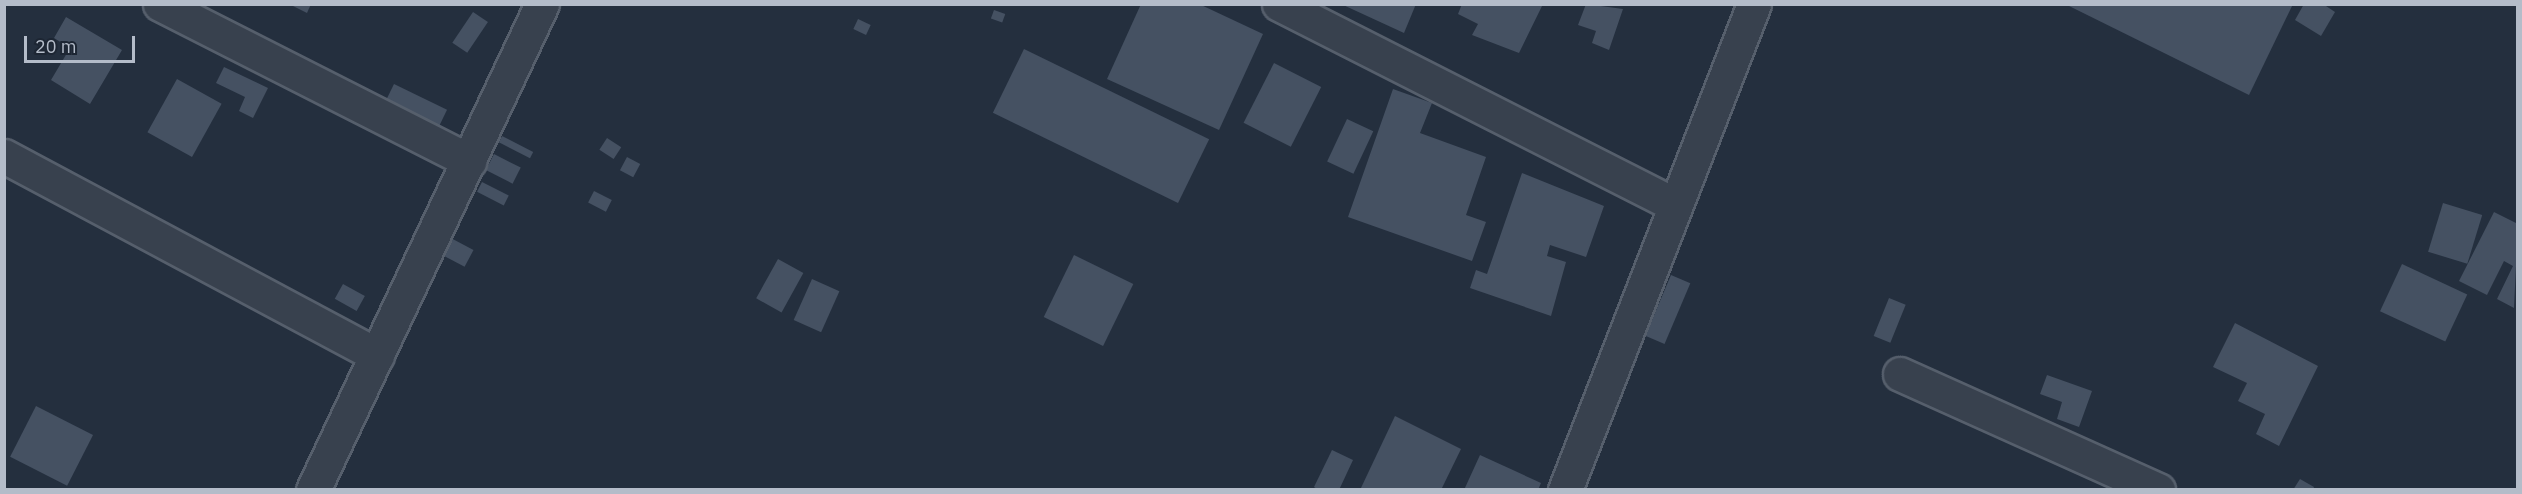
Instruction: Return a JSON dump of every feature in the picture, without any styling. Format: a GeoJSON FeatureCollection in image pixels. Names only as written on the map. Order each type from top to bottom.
{"type":"FeatureCollection","features":[{"type":"Feature","properties":{"kind":"street"},"geometry":{"type":"LineString","coordinates":[[160,4],[469,161]]}},
{"type":"Feature","properties":{"kind":"street"},"geometry":{"type":"LineString","coordinates":[[313,489],[542,4]]}},
{"type":"Feature","properties":{"kind":"street"},"geometry":{"type":"LineString","coordinates":[[1279,4],[1675,205]]}},
{"type":"Feature","properties":{"kind":"street"},"geometry":{"type":"LineString","coordinates":[[1565,489],[1754,4]]}},
{"type":"Feature","properties":{"kind":"street"},"geometry":{"type":"LineString","coordinates":[[4,156],[377,355]]}},
{"type":"Feature","properties":{"kind":"street"},"geometry":{"type":"LineString","coordinates":[[1900,374],[2158,489]]}},
{"type":"Feature","properties":{"kind":"building"},"geometry":{"type":"Polygon","coordinates":[[[289,4],[311,4],[307,13],[289,4]]]}},
{"type":"Feature","properties":{"kind":"building"},"geometry":{"type":"Polygon","coordinates":[[[1141,4],[1199,4],[1263,34],[1219,130],[1107,79],[1141,4]]]}},
{"type":"Feature","properties":{"kind":"building"},"geometry":{"type":"Polygon","coordinates":[[[1341,4],[1416,4],[1404,33],[1341,4]]]}},
{"type":"Feature","properties":{"kind":"building"},"geometry":{"type":"Polygon","coordinates":[[[1462,4],[1543,4],[1519,53],[1472,35],[1478,24],[1458,14],[1462,4]]]}},
{"type":"Feature","properties":{"kind":"building"},"geometry":{"type":"Polygon","coordinates":[[[1586,4],[1623,9],[1609,50],[1592,43],[1596,31],[1578,25],[1586,4]]]}},
{"type":"Feature","properties":{"kind":"building"},"geometry":{"type":"Polygon","coordinates":[[[2065,4],[2293,4],[2249,95],[2065,4]]]}},
{"type":"Feature","properties":{"kind":"building"},"geometry":{"type":"Polygon","coordinates":[[[2304,4],[2323,4],[2335,12],[2321,36],[2295,20],[2304,4]]]}},
{"type":"Feature","properties":{"kind":"building"},"geometry":{"type":"Polygon","coordinates":[[[994,10],[1005,14],[1002,23],[991,18],[994,10]]]}},
{"type":"Feature","properties":{"kind":"building"},"geometry":{"type":"Polygon","coordinates":[[[473,12],[488,22],[467,53],[452,43],[473,12]]]}},
{"type":"Feature","properties":{"kind":"building"},"geometry":{"type":"Polygon","coordinates":[[[66,17],[122,50],[90,104],[51,80],[70,48],[54,38],[66,17]]]}},
{"type":"Feature","properties":{"kind":"building"},"geometry":{"type":"Polygon","coordinates":[[[858,19],[871,25],[866,35],[853,29],[858,19]]]}},
{"type":"Feature","properties":{"kind":"building"},"geometry":{"type":"Polygon","coordinates":[[[1024,49],[1209,139],[1178,203],[993,113],[1024,49]]]}},
{"type":"Feature","properties":{"kind":"building"},"geometry":{"type":"Polygon","coordinates":[[[1274,63],[1321,87],[1291,147],[1244,123],[1274,63]]]}},
{"type":"Feature","properties":{"kind":"building"},"geometry":{"type":"Polygon","coordinates":[[[224,67],[268,88],[253,118],[239,111],[245,97],[216,83],[224,67]]]}},
{"type":"Feature","properties":{"kind":"building"},"geometry":{"type":"Polygon","coordinates":[[[177,79],[222,104],[192,157],[147,132],[177,79]]]}},
{"type":"Feature","properties":{"kind":"building"},"geometry":{"type":"Polygon","coordinates":[[[394,84],[447,110],[437,130],[384,104],[394,84]]]}},
{"type":"Feature","properties":{"kind":"building"},"geometry":{"type":"Polygon","coordinates":[[[1393,89],[1432,103],[1420,133],[1486,157],[1466,215],[1486,222],[1472,261],[1348,217],[1393,89]]]}},
{"type":"Feature","properties":{"kind":"building"},"geometry":{"type":"Polygon","coordinates":[[[1347,119],[1373,131],[1353,174],[1327,162],[1347,119]]]}},
{"type":"Feature","properties":{"kind":"building"},"geometry":{"type":"Polygon","coordinates":[[[502,136],[533,152],[530,158],[499,142],[502,136]]]}},
{"type":"Feature","properties":{"kind":"building"},"geometry":{"type":"Polygon","coordinates":[[[607,138],[621,147],[614,159],[599,150],[607,138]]]}},
{"type":"Feature","properties":{"kind":"building"},"geometry":{"type":"Polygon","coordinates":[[[494,154],[521,168],[513,184],[486,170],[494,154]]]}},
{"type":"Feature","properties":{"kind":"building"},"geometry":{"type":"Polygon","coordinates":[[[627,157],[640,164],[633,177],[620,170],[627,157]]]}},
{"type":"Feature","properties":{"kind":"building"},"geometry":{"type":"Polygon","coordinates":[[[1522,173],[1604,206],[1586,257],[1550,245],[1547,256],[1566,262],[1551,316],[1470,288],[1476,270],[1487,274],[1522,173]]]}},
{"type":"Feature","properties":{"kind":"building"},"geometry":{"type":"Polygon","coordinates":[[[482,182],[509,196],[504,205],[477,192],[482,182]]]}},
{"type":"Feature","properties":{"kind":"building"},"geometry":{"type":"Polygon","coordinates":[[[594,191],[612,200],[606,212],[588,203],[594,191]]]}},
{"type":"Feature","properties":{"kind":"building"},"geometry":{"type":"Polygon","coordinates":[[[2443,203],[2482,215],[2467,264],[2428,252],[2443,203]]]}},
{"type":"Feature","properties":{"kind":"building"},"geometry":{"type":"Polygon","coordinates":[[[2494,212],[2518,224],[2514,308],[2497,299],[2513,266],[2504,261],[2487,295],[2459,281],[2494,212]]]}},
{"type":"Feature","properties":{"kind":"building"},"geometry":{"type":"Polygon","coordinates":[[[447,236],[473,250],[465,267],[438,253],[447,236]]]}},
{"type":"Feature","properties":{"kind":"building"},"geometry":{"type":"Polygon","coordinates":[[[1074,255],[1133,284],[1103,346],[1044,317],[1074,255]]]}},
{"type":"Feature","properties":{"kind":"building"},"geometry":{"type":"Polygon","coordinates":[[[778,259],[803,273],[782,312],[756,298],[778,259]]]}},
{"type":"Feature","properties":{"kind":"building"},"geometry":{"type":"Polygon","coordinates":[[[2402,264],[2467,294],[2445,342],[2380,311],[2402,264]]]}},
{"type":"Feature","properties":{"kind":"building"},"geometry":{"type":"Polygon","coordinates":[[[1671,275],[1690,283],[1665,344],[1645,336],[1671,275]]]}},
{"type":"Feature","properties":{"kind":"building"},"geometry":{"type":"Polygon","coordinates":[[[812,279],[839,291],[821,332],[794,320],[812,279]]]}},
{"type":"Feature","properties":{"kind":"building"},"geometry":{"type":"Polygon","coordinates":[[[343,284],[365,296],[357,311],[335,299],[343,284]]]}},
{"type":"Feature","properties":{"kind":"building"},"geometry":{"type":"Polygon","coordinates":[[[1889,298],[1906,305],[1890,343],[1874,336],[1889,298]]]}},
{"type":"Feature","properties":{"kind":"building"},"geometry":{"type":"Polygon","coordinates":[[[2235,323],[2318,366],[2279,446],[2256,434],[2265,414],[2238,401],[2247,383],[2213,367],[2235,323]]]}},
{"type":"Feature","properties":{"kind":"building"},"geometry":{"type":"Polygon","coordinates":[[[2047,375],[2092,391],[2079,427],[2057,419],[2062,402],[2040,394],[2047,375]]]}},
{"type":"Feature","properties":{"kind":"building"},"geometry":{"type":"Polygon","coordinates":[[[36,406],[93,435],[67,486],[10,457],[36,406]]]}},
{"type":"Feature","properties":{"kind":"building"},"geometry":{"type":"Polygon","coordinates":[[[1395,416],[1461,449],[1441,490],[1360,490],[1395,416]]]}},
{"type":"Feature","properties":{"kind":"building"},"geometry":{"type":"Polygon","coordinates":[[[1332,450],[1353,460],[1339,490],[1318,490],[1314,487],[1332,450]]]}},
{"type":"Feature","properties":{"kind":"building"},"geometry":{"type":"Polygon","coordinates":[[[1480,455],[1541,483],[1538,490],[1464,490],[1480,455]]]}},
{"type":"Feature","properties":{"kind":"building"},"geometry":{"type":"Polygon","coordinates":[[[2300,479],[2314,487],[2313,490],[2293,490],[2300,479]]]}}]}
